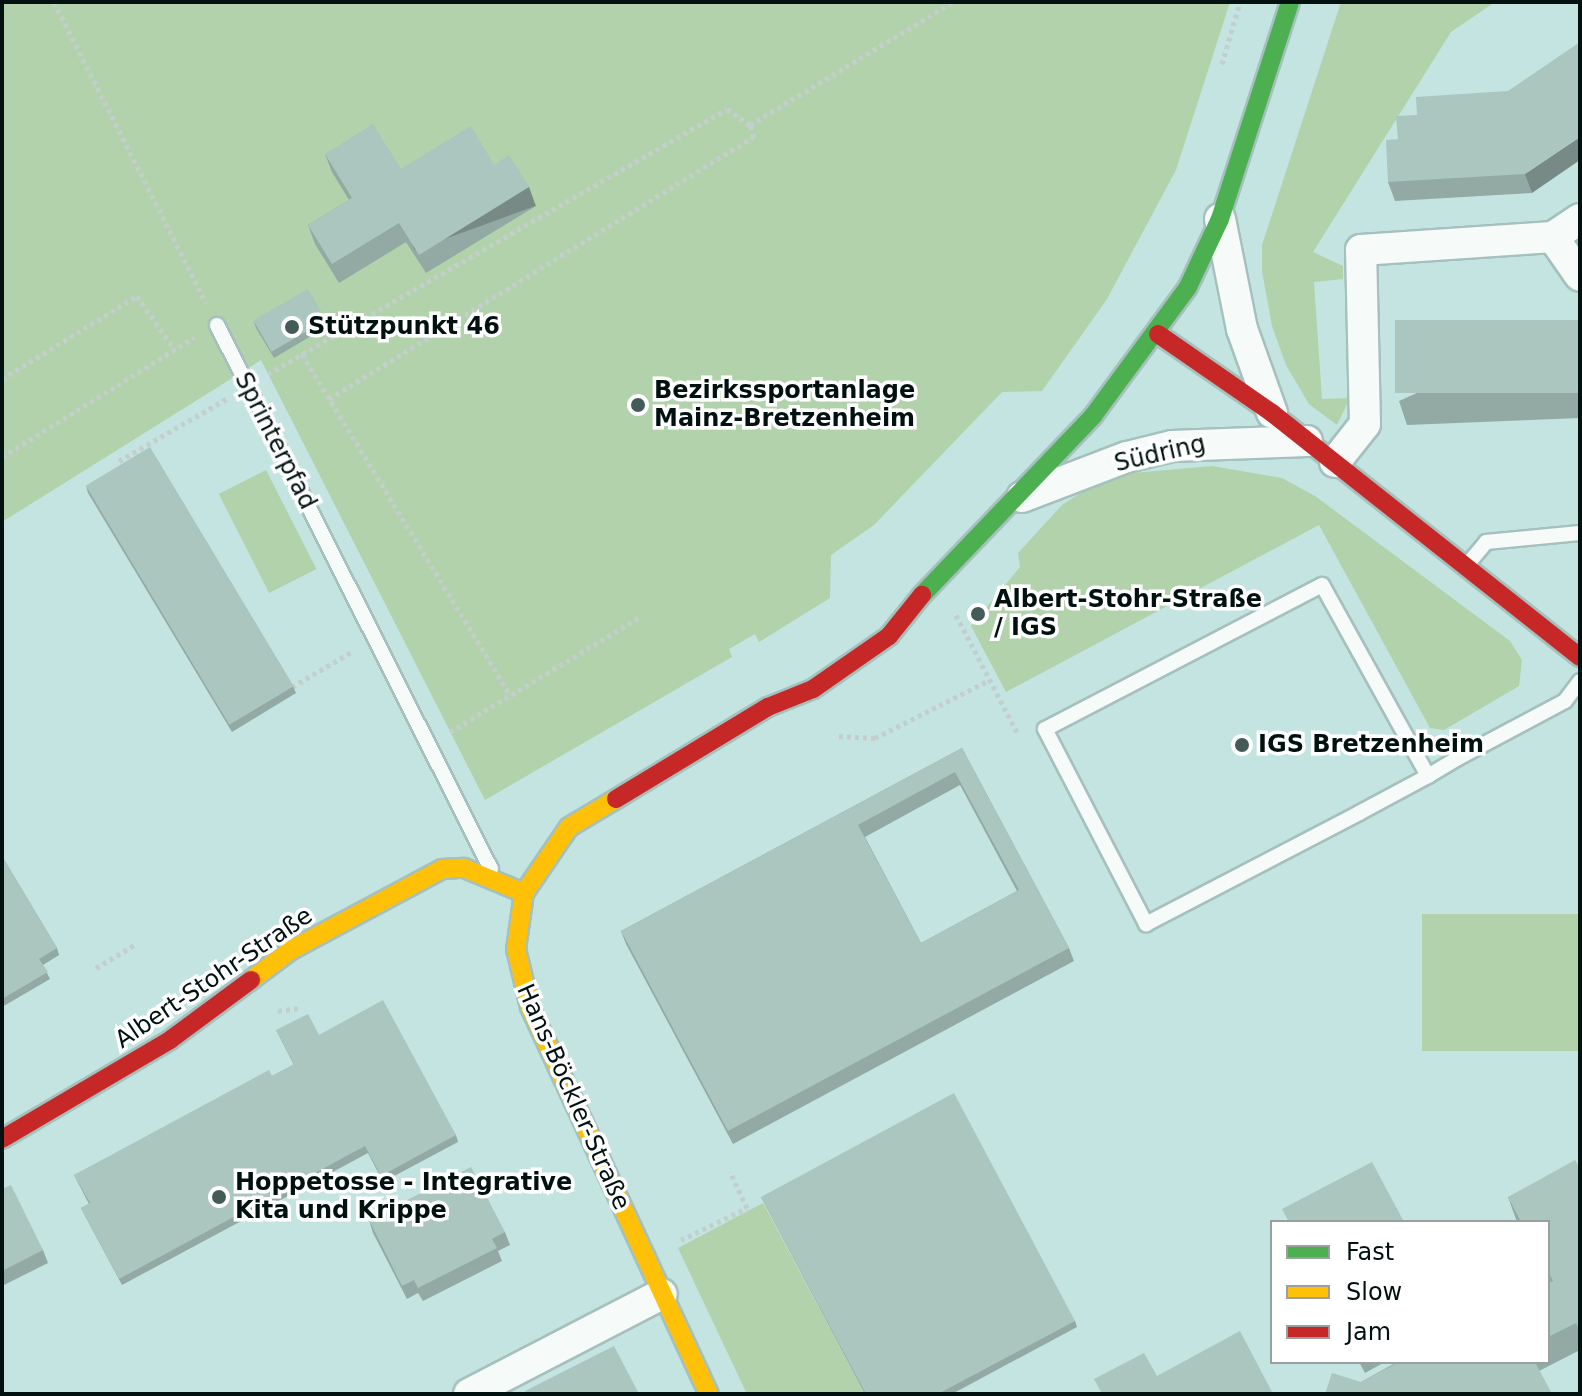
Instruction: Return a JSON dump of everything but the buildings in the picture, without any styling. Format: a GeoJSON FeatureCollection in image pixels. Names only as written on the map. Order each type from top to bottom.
{"type":"FeatureCollection","features":[{"type":"Feature","properties":{"kind":"street"},"geometry":{"type":"LineString","coordinates":[[524,893],[569,827],[768,707],[813,689],[864,656],[889,636],[943,569],[1018,498],[1158,334],[1220,219],[1290,2]]}},
{"type":"Feature","properties":{"kind":"street"},"geometry":{"type":"LineString","coordinates":[[1220,219],[1242,329],[1272,413]]}},
{"type":"Feature","properties":{"kind":"street"},"geometry":{"type":"LineString","coordinates":[[1335,462],[1365,424],[1361,250],[1553,237],[1580,219]]}},
{"type":"Feature","properties":{"kind":"street"},"geometry":{"type":"LineString","coordinates":[[1553,237],[1580,276]]}},
{"type":"Feature","properties":{"kind":"street"},"geometry":{"type":"LineString","coordinates":[[1158,334],[1272,413],[1580,657]]}},
{"type":"Feature","properties":{"kind":"street","name":"Südring"},"geometry":{"type":"LineString","coordinates":[[1018,498],[1127,457],[1172,446],[1307,441]]}},
{"type":"Feature","properties":{"kind":"street"},"geometry":{"type":"LineString","coordinates":[[886,606],[943,569]]}},
{"type":"Feature","properties":{"kind":"street"},"geometry":{"type":"LineString","coordinates":[[768,707],[793,677]]}},
{"type":"Feature","properties":{"kind":"street","name":"Albert-Stohr-Straße"},"geometry":{"type":"LineString","coordinates":[[2,1139],[170,1040],[291,950],[418,879],[442,869],[464,868],[524,893]]}},
{"type":"Feature","properties":{"kind":"street","name":"Hans-Böckler-Straße"},"geometry":{"type":"LineString","coordinates":[[524,893],[516,949],[530,1007],[709,1394]]}},
{"type":"Feature","properties":{"kind":"street"},"geometry":{"type":"LineString","coordinates":[[469,1394],[662,1294]]}},
{"type":"Feature","properties":{"kind":"lane","name":"Sprinterpfad"},"geometry":{"type":"LineString","coordinates":[[217,325],[497,880]]}},
{"type":"Feature","properties":{"kind":"lane"},"geometry":{"type":"LineString","coordinates":[[1467,566],[1486,542],[1580,533]]}},
{"type":"Feature","properties":{"kind":"lane"},"geometry":{"type":"LineString","coordinates":[[1428,776],[1322,585],[1045,729],[1146,924],[1428,776],[1565,701],[1580,681]]}},
{"type":"Feature","properties":{"kind":"path"},"geometry":{"type":"LineString","coordinates":[[2,457],[217,325],[54,2]]}},
{"type":"Feature","properties":{"kind":"path"},"geometry":{"type":"LineString","coordinates":[[750,125],[953,2]]}},
{"type":"Feature","properties":{"kind":"path"},"geometry":{"type":"LineString","coordinates":[[1222,64],[1240,2]]}},
{"type":"Feature","properties":{"kind":"path"},"geometry":{"type":"LineString","coordinates":[[119,461],[727,109],[750,125],[754,137],[329,399]]}},
{"type":"Feature","properties":{"kind":"path"},"geometry":{"type":"LineString","coordinates":[[2,379],[137,296],[175,350]]}},
{"type":"Feature","properties":{"kind":"path"},"geometry":{"type":"LineString","coordinates":[[302,354],[510,695]]}},
{"type":"Feature","properties":{"kind":"path"},"geometry":{"type":"LineString","coordinates":[[428,745],[640,617]]}},
{"type":"Feature","properties":{"kind":"path"},"geometry":{"type":"LineString","coordinates":[[292,687],[374,638]]}},
{"type":"Feature","properties":{"kind":"path"},"geometry":{"type":"LineString","coordinates":[[839,736],[875,738],[990,680]]}},
{"type":"Feature","properties":{"kind":"path"},"geometry":{"type":"LineString","coordinates":[[96,968],[136,944]]}},
{"type":"Feature","properties":{"kind":"path"},"geometry":{"type":"LineString","coordinates":[[670,1246],[747,1208],[730,1172]]}},
{"type":"Feature","properties":{"kind":"green space","name":"Bezirkssportanlage Mainz-Bretzenheim"},"geometry":{"type":"Polygon","coordinates":[[[2,2],[1230,2],[1176,170],[1107,299],[1042,391],[1002,392],[874,525],[831,555],[830,598],[759,642],[755,634],[729,649],[732,657],[485,800],[261,360],[2,522],[2,2]]]}},
{"type":"Feature","properties":{"kind":"green space"},"geometry":{"type":"Polygon","coordinates":[[[1341,2],[1495,2],[1451,32],[1313,252],[1343,266],[1343,279],[1314,282],[1322,399],[1350,398],[1337,425],[1309,404],[1286,365],[1272,326],[1262,271],[1262,245],[1341,2]]]}},
{"type":"Feature","properties":{"kind":"green space"},"geometry":{"type":"Polygon","coordinates":[[[1212,466],[1282,478],[1315,496],[1510,641],[1522,660],[1519,686],[1444,730],[1430,728],[1319,525],[1006,692],[971,626],[1020,567],[1018,553],[1062,505],[1096,483],[1133,473],[1212,466]]]}},
{"type":"Feature","properties":{"kind":"green space"},"geometry":{"type":"Polygon","coordinates":[[[266,470],[316,569],[269,593],[219,494],[266,470]]]}},
{"type":"Feature","properties":{"kind":"green space"},"geometry":{"type":"Polygon","coordinates":[[[1422,914],[1580,914],[1580,1051],[1422,1051],[1422,914]]]}},
{"type":"Feature","properties":{"kind":"green space"},"geometry":{"type":"Polygon","coordinates":[[[763,1203],[865,1394],[747,1394],[678,1248],[763,1203]]]}},
{"type":"Feature","properties":{"kind":"traffic: fast"},"geometry":{"type":"LineString","coordinates":[[922,595],[1093,416],[1188,287],[1220,219],[1290,2]]}},
{"type":"Feature","properties":{"kind":"traffic: slow"},"geometry":{"type":"LineString","coordinates":[[616,799],[569,827],[524,893],[516,949],[530,1007],[709,1394]]}},
{"type":"Feature","properties":{"kind":"traffic: slow"},"geometry":{"type":"LineString","coordinates":[[251,980],[291,950],[442,869],[464,868],[524,893]]}},
{"type":"Feature","properties":{"kind":"traffic: jam"},"geometry":{"type":"LineString","coordinates":[[1158,334],[1272,413],[1580,657]]}},
{"type":"Feature","properties":{"kind":"traffic: jam"},"geometry":{"type":"LineString","coordinates":[[616,799],[768,707],[813,689],[889,636],[922,595]]}},
{"type":"Feature","properties":{"kind":"traffic: jam"},"geometry":{"type":"LineString","coordinates":[[2,1139],[170,1040],[251,980]]}},
{"type":"Feature","properties":{"kind":"place","name":"Stützpunkt 46"},"geometry":{"type":"Point","coordinates":[292,327]}},
{"type":"Feature","properties":{"kind":"place","name":"Bezirkssportanlage Mainz-Bretzenheim"},"geometry":{"type":"Point","coordinates":[638,405]}},
{"type":"Feature","properties":{"kind":"place","name":"Albert-Stohr-Straße / IGS"},"geometry":{"type":"Point","coordinates":[978,614]}},
{"type":"Feature","properties":{"kind":"place","name":"IGS Bretzenheim"},"geometry":{"type":"Point","coordinates":[1242,745]}},
{"type":"Feature","properties":{"kind":"place","name":"Hoppetosse - Integrative Kita und Krippe"},"geometry":{"type":"Point","coordinates":[219,1197]}}]}
